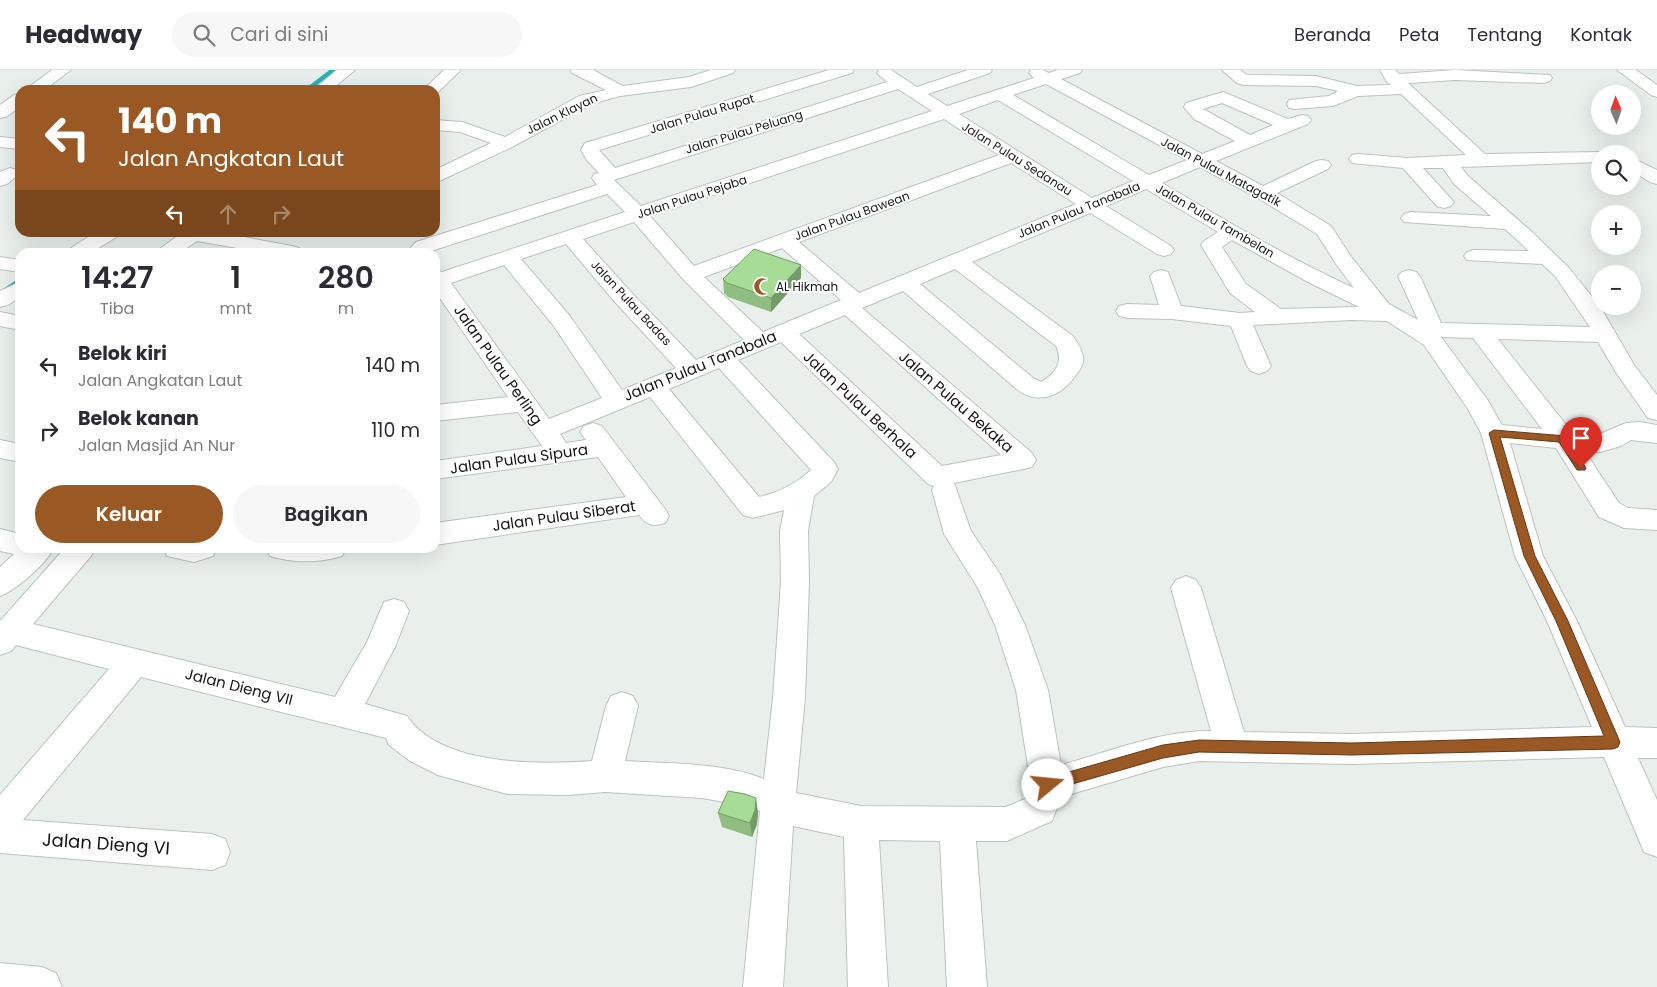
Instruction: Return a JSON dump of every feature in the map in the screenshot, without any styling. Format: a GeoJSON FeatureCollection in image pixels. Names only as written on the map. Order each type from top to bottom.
{"type":"FeatureCollection","features":[{"type":"Feature","properties":{"kind":"street"},"geometry":{"type":"LineString","coordinates":[[46,85],[63,70]]}},
{"type":"Feature","properties":{"kind":"street"},"geometry":{"type":"LineString","coordinates":[[328,85],[347,70]]}},
{"type":"Feature","properties":{"kind":"street"},"geometry":{"type":"LineString","coordinates":[[436,85],[453,70]]}},
{"type":"Feature","properties":{"kind":"street"},"geometry":{"type":"LineString","coordinates":[[578,70],[586,72],[620,91]]}},
{"type":"Feature","properties":{"kind":"street","name":"Jalan Klayan"},"geometry":{"type":"LineString","coordinates":[[440,175],[506,143],[585,100],[620,91],[691,82],[727,70]]}},
{"type":"Feature","properties":{"kind":"street","name":"Jalan Pulau Rupat"},"geometry":{"type":"LineString","coordinates":[[610,181],[592,155],[591,147],[846,70]]}},
{"type":"Feature","properties":{"kind":"street","name":"Jalan Pulau Sedanau"},"geometry":{"type":"LineString","coordinates":[[880,70],[1091,206],[1164,250]]}},
{"type":"Feature","properties":{"kind":"street"},"geometry":{"type":"LineString","coordinates":[[915,93],[962,73],[984,70]]}},
{"type":"Feature","properties":{"kind":"street","name":"Jalan Pulau Matagatik"},"geometry":{"type":"LineString","coordinates":[[1031,70],[1262,193],[1324,230],[1343,260],[1387,312]]}},
{"type":"Feature","properties":{"kind":"street","name":"Jalan Pulau Pejaba"},"geometry":{"type":"LineString","coordinates":[[440,277],[508,257],[946,114],[1074,70]]}},
{"type":"Feature","properties":{"kind":"street"},"geometry":{"type":"LineString","coordinates":[[1230,70],[1243,80],[1316,81],[1357,91]]}},
{"type":"Feature","properties":{"kind":"street"},"geometry":{"type":"LineString","coordinates":[[1625,70],[1657,92]]}},
{"type":"Feature","properties":{"kind":"street"},"geometry":{"type":"LineString","coordinates":[[1250,142],[1200,115],[1192,107],[1218,98],[1230,99],[1296,117],[1334,101],[1343,95],[1394,79],[1456,75],[1544,78]]}},
{"type":"Feature","properties":{"kind":"street"},"geometry":{"type":"LineString","coordinates":[[1394,79],[1456,133],[1480,160]]}},
{"type":"Feature","properties":{"kind":"street","name":"Jalan Pulau Peluang"},"geometry":{"type":"LineString","coordinates":[[421,248],[764,125],[900,83]]}},
{"type":"Feature","properties":{"kind":"street","name":"Jalan Pulau Tambelan"},"geometry":{"type":"LineString","coordinates":[[1001,95],[1232,232],[1315,278],[1424,328],[1450,364],[1494,433],[1529,556],[1562,621],[1657,840]]}},
{"type":"Feature","properties":{"kind":"street"},"geometry":{"type":"LineString","coordinates":[[0,112],[15,102]]}},
{"type":"Feature","properties":{"kind":"street"},"geometry":{"type":"LineString","coordinates":[[737,104],[764,125]]}},
{"type":"Feature","properties":{"kind":"street","name":"Jalan Pulau Tanabala"},"geometry":{"type":"LineString","coordinates":[[545,431],[1147,182],[1250,142],[1296,117]]}},
{"type":"Feature","properties":{"kind":"street"},"geometry":{"type":"LineString","coordinates":[[440,125],[462,127],[506,143]]}},
{"type":"Feature","properties":{"kind":"street"},"geometry":{"type":"LineString","coordinates":[[0,142],[15,144]]}},
{"type":"Feature","properties":{"kind":"street","name":"Jalan Pulau Bawean"},"geometry":{"type":"LineString","coordinates":[[690,275],[1013,156]]}},
{"type":"Feature","properties":{"kind":"street"},"geometry":{"type":"LineString","coordinates":[[1358,160],[1408,163],[1591,157]]}},
{"type":"Feature","properties":{"kind":"street"},"geometry":{"type":"LineString","coordinates":[[1448,162],[1461,180],[1562,272],[1593,312],[1625,369],[1657,412]]}},
{"type":"Feature","properties":{"kind":"street"},"geometry":{"type":"LineString","coordinates":[[1408,163],[1444,202]]}},
{"type":"Feature","properties":{"kind":"street"},"geometry":{"type":"LineString","coordinates":[[1262,193],[1322,165]]}},
{"type":"Feature","properties":{"kind":"street"},"geometry":{"type":"LineString","coordinates":[[1641,168],[1657,178]]}},
{"type":"Feature","properties":{"kind":"street"},"geometry":{"type":"LineString","coordinates":[[610,181],[690,275],[760,342]]}},
{"type":"Feature","properties":{"kind":"street"},"geometry":{"type":"LineString","coordinates":[[1411,218],[1509,223]]}},
{"type":"Feature","properties":{"kind":"street"},"geometry":{"type":"LineString","coordinates":[[1232,232],[1210,245],[1238,288],[1252,300],[1277,316]]}},
{"type":"Feature","properties":{"kind":"street","name":"Jalan Pulau Badas"},"geometry":{"type":"LineString","coordinates":[[570,236],[622,296],[692,370]]}},
{"type":"Feature","properties":{"kind":"street"},"geometry":{"type":"LineString","coordinates":[[85,248],[103,237]]}},
{"type":"Feature","properties":{"kind":"street"},"geometry":{"type":"LineString","coordinates":[[172,248],[183,237]]}},
{"type":"Feature","properties":{"kind":"street"},"geometry":{"type":"LineString","coordinates":[[204,237],[268,248]]}},
{"type":"Feature","properties":{"kind":"street"},"geometry":{"type":"LineString","coordinates":[[785,240],[851,304]]}},
{"type":"Feature","properties":{"kind":"street"},"geometry":{"type":"LineString","coordinates":[[1474,256],[1546,258]]}},
{"type":"Feature","properties":{"kind":"street"},"geometry":{"type":"LineString","coordinates":[[508,257],[561,320],[617,401]]}},
{"type":"Feature","properties":{"kind":"street"},"geometry":{"type":"LineString","coordinates":[[905,282],[1025,384],[1036,390],[1045,390],[1062,379],[1071,362],[1071,351],[1065,341],[957,261]]}},
{"type":"Feature","properties":{"kind":"street"},"geometry":{"type":"LineString","coordinates":[[0,263],[15,265]]}},
{"type":"Feature","properties":{"kind":"street"},"geometry":{"type":"LineString","coordinates":[[1160,276],[1172,312]]}},
{"type":"Feature","properties":{"kind":"street"},"geometry":{"type":"LineString","coordinates":[[1409,276],[1429,318],[1424,328],[1605,335]]}},
{"type":"Feature","properties":{"kind":"street","name":"Jalan Pulau Perling"},"geometry":{"type":"LineString","coordinates":[[440,284],[560,453]]}},
{"type":"Feature","properties":{"kind":"street"},"geometry":{"type":"LineString","coordinates":[[0,300],[15,291]]}},
{"type":"Feature","properties":{"kind":"street","name":"Jalan Pulau Bekaka"},"geometry":{"type":"LineString","coordinates":[[851,304],[1023,460],[941,484]]}},
{"type":"Feature","properties":{"kind":"street"},"geometry":{"type":"LineString","coordinates":[[1127,311],[1172,312],[1240,320],[1277,316],[1387,312]]}},
{"type":"Feature","properties":{"kind":"street"},"geometry":{"type":"LineString","coordinates":[[0,319],[15,322]]}},
{"type":"Feature","properties":{"kind":"street"},"geometry":{"type":"LineString","coordinates":[[1240,320],[1259,366]]}},
{"type":"Feature","properties":{"kind":"street"},"geometry":{"type":"LineString","coordinates":[[1479,330],[1563,439],[1608,510],[1624,518],[1657,520]]}},
{"type":"Feature","properties":{"kind":"street","name":"Jalan Pulau Berhala"},"geometry":{"type":"LineString","coordinates":[[783,332],[941,484]]}},
{"type":"Feature","properties":{"kind":"street"},"geometry":{"type":"LineString","coordinates":[[654,386],[753,508],[760,508],[801,491],[824,474],[825,469],[722,358]]}},
{"type":"Feature","properties":{"kind":"street"},"geometry":{"type":"LineString","coordinates":[[440,412],[525,403]]}},
{"type":"Feature","properties":{"kind":"street","name":"Jalan Pulau Siberat"},"geometry":{"type":"LineString","coordinates":[[440,533],[651,510],[603,448],[582,416]]}},
{"type":"Feature","properties":{"kind":"street"},"geometry":{"type":"LineString","coordinates":[[1494,433],[1600,442],[1612,440],[1626,432],[1640,431],[1657,434]]}},
{"type":"Feature","properties":{"kind":"street","name":"Jalan Pulau Sipura"},"geometry":{"type":"LineString","coordinates":[[440,469],[603,448]]}},
{"type":"Feature","properties":{"kind":"street"},"geometry":{"type":"LineString","coordinates":[[0,449],[15,452]]}},
{"type":"Feature","properties":{"kind":"street"},"geometry":{"type":"LineString","coordinates":[[941,484],[958,534],[990,582],[1010,625],[1032,690],[1048,785],[1163,752],[1199,746],[1352,749],[1613,742],[1657,743]]}},
{"type":"Feature","properties":{"kind":"street"},"geometry":{"type":"LineString","coordinates":[[763,987],[778,801],[785,750],[789,698],[795,582],[794,531],[801,491]]}},
{"type":"Feature","properties":{"kind":"street"},"geometry":{"type":"LineString","coordinates":[[0,540],[15,544]]}},
{"type":"Feature","properties":{"kind":"street"},"geometry":{"type":"LineString","coordinates":[[0,584],[25,553]]}},
{"type":"Feature","properties":{"kind":"street"},"geometry":{"type":"LineString","coordinates":[[5,637],[77,553]]}},
{"type":"Feature","properties":{"kind":"street"},"geometry":{"type":"LineString","coordinates":[[1186,588],[1232,746]]}},
{"type":"Feature","properties":{"kind":"street"},"geometry":{"type":"LineString","coordinates":[[342,713],[380,647],[394,611]]}},
{"type":"Feature","properties":{"kind":"street","name":"Jalan Dieng VII"},"geometry":{"type":"LineString","coordinates":[[5,637],[135,661],[396,726],[401,734],[422,750],[450,764],[507,778],[569,779],[605,776],[702,782],[752,790],[797,811],[861,823],[956,825],[1007,824],[1040,809],[1048,785]]}},
{"type":"Feature","properties":{"kind":"street"},"geometry":{"type":"LineString","coordinates":[[0,821],[135,661]]}},
{"type":"Feature","properties":{"kind":"street"},"geometry":{"type":"LineString","coordinates":[[605,776],[622,706]]}},
{"type":"Feature","properties":{"kind":"street"},"geometry":{"type":"LineString","coordinates":[[861,823],[868,987]]}},
{"type":"Feature","properties":{"kind":"street"},"geometry":{"type":"LineString","coordinates":[[956,825],[967,987]]}},
{"type":"Feature","properties":{"kind":"street","name":"Jalan Dieng VI"},"geometry":{"type":"LineString","coordinates":[[0,836],[212,852]]}},
{"type":"Feature","properties":{"kind":"street"},"geometry":{"type":"LineString","coordinates":[[0,983],[42,987]]}},
{"type":"Feature","properties":{"kind":"building"},"geometry":{"type":"Polygon","coordinates":[[[754,249],[801,265],[771,298],[727,283],[723,279],[754,249]]]}},
{"type":"Feature","properties":{"kind":"building"},"geometry":{"type":"Polygon","coordinates":[[[728,791],[756,798],[755,810],[750,823],[718,813],[728,791]]]}},
{"type":"Feature","properties":{"kind":"waterway"},"geometry":{"type":"LineString","coordinates":[[314,85],[333,70]]}},
{"type":"Feature","properties":{"kind":"waterway"},"geometry":{"type":"LineString","coordinates":[[0,294],[15,284]]}},
{"type":"Feature","properties":{"kind":"place","name":"AL Hikmah"},"geometry":{"type":"Point","coordinates":[762,287]}},
{"type":"Feature","properties":{"kind":"route"},"geometry":{"type":"LineString","coordinates":[[1048,785],[1090,771],[1163,752],[1199,746],[1352,749],[1613,742],[1562,621],[1529,556],[1494,433],[1563,439],[1581,468]]}}]}
